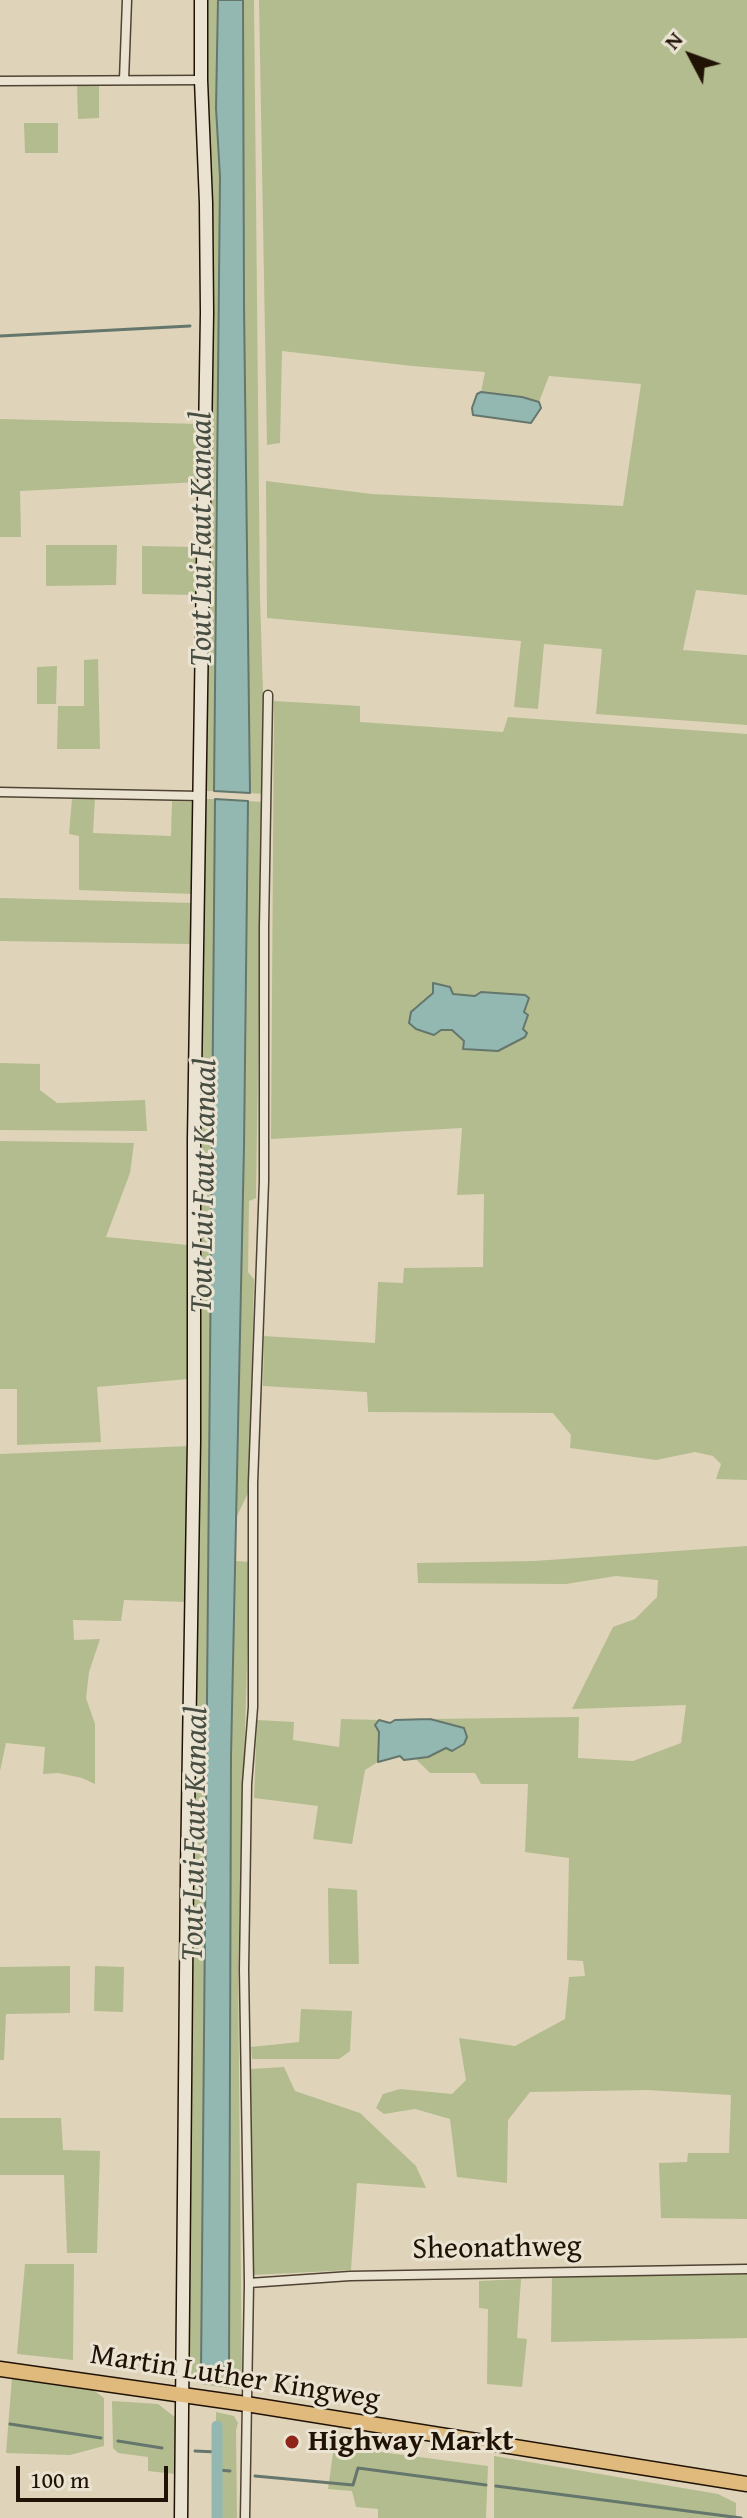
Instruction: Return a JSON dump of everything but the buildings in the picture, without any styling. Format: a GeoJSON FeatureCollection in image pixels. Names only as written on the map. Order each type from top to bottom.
{"type":"FeatureCollection","features":[{"type":"Feature","properties":{"kind":"main road","name":"Martin Luther Kingweg"},"geometry":{"type":"LineString","coordinates":[[0,2369],[246,2404],[747,2484]]}},
{"type":"Feature","properties":{"kind":"street"},"geometry":{"type":"LineString","coordinates":[[124,80],[127,0]]}},
{"type":"Feature","properties":{"kind":"street"},"geometry":{"type":"LineString","coordinates":[[181,2518],[194,1441],[194,1139],[207,255],[201,0]]}},
{"type":"Feature","properties":{"kind":"street"},"geometry":{"type":"LineString","coordinates":[[0,81],[201,80]]}},
{"type":"Feature","properties":{"kind":"street"},"geometry":{"type":"LineString","coordinates":[[245,2518],[249,2283],[244,1969],[247,1784],[253,1707],[253,1483],[264,1181],[268,695]]}},
{"type":"Feature","properties":{"kind":"street"},"geometry":{"type":"LineString","coordinates":[[0,792],[200,796]]}},
{"type":"Feature","properties":{"kind":"street","name":"Sheonathweg"},"geometry":{"type":"LineString","coordinates":[[249,2283],[350,2276],[747,2269]]}},
{"type":"Feature","properties":{"kind":"green space"},"geometry":{"type":"Polygon","coordinates":[[[206,0],[218,0],[216,108],[220,177],[214,791],[206,791],[212,270],[206,0]]]}},
{"type":"Feature","properties":{"kind":"green space"},"geometry":{"type":"Polygon","coordinates":[[[243,0],[254,0],[263,794],[250,793],[243,0]]]}},
{"type":"Feature","properties":{"kind":"green space"},"geometry":{"type":"Polygon","coordinates":[[[259,0],[747,0],[747,595],[696,590],[683,650],[747,655],[747,725],[596,714],[602,649],[544,644],[538,709],[514,707],[521,641],[267,618],[266,481],[372,494],[623,506],[641,384],[549,376],[539,402],[481,392],[485,372],[282,351],[280,443],[267,445],[259,0]]]}},
{"type":"Feature","properties":{"kind":"green space"},"geometry":{"type":"Polygon","coordinates":[[[77,85],[99,85],[99,118],[78,119],[77,85]]]}},
{"type":"Feature","properties":{"kind":"green space"},"geometry":{"type":"Polygon","coordinates":[[[24,123],[58,123],[58,153],[25,153],[24,123]]]}},
{"type":"Feature","properties":{"kind":"green space"},"geometry":{"type":"Polygon","coordinates":[[[0,419],[200,424],[199,482],[20,491],[21,537],[0,537],[0,419]]]}},
{"type":"Feature","properties":{"kind":"green space"},"geometry":{"type":"Polygon","coordinates":[[[46,545],[117,545],[116,585],[46,586],[46,545]]]}},
{"type":"Feature","properties":{"kind":"green space"},"geometry":{"type":"Polygon","coordinates":[[[142,546],[197,547],[195,595],[142,594],[142,546]]]}},
{"type":"Feature","properties":{"kind":"green space"},"geometry":{"type":"Polygon","coordinates":[[[98,659],[100,749],[57,749],[58,706],[84,706],[84,660],[98,659]]]}},
{"type":"Feature","properties":{"kind":"green space"},"geometry":{"type":"Polygon","coordinates":[[[57,666],[56,704],[37,704],[37,667],[57,666]]]}},
{"type":"Feature","properties":{"kind":"green space"},"geometry":{"type":"Polygon","coordinates":[[[274,701],[360,706],[360,722],[503,732],[508,717],[747,734],[747,1480],[716,1479],[721,1464],[713,1456],[695,1452],[656,1460],[570,1448],[571,1435],[553,1413],[368,1412],[367,1392],[263,1386],[264,1336],[375,1343],[378,1282],[403,1283],[404,1268],[483,1267],[484,1194],[457,1195],[462,1128],[271,1139],[274,701]],[[433,993],[411,1012],[441,1030],[452,1030],[464,1041],[523,1029],[529,998],[433,993]]]}},
{"type":"Feature","properties":{"kind":"green space"},"geometry":{"type":"Polygon","coordinates":[[[72,798],[95,798],[93,833],[171,836],[172,801],[196,802],[193,894],[79,890],[79,836],[69,834],[72,798]]]}},
{"type":"Feature","properties":{"kind":"green space"},"geometry":{"type":"Polygon","coordinates":[[[205,799],[215,799],[201,2371],[229,2373],[231,1755],[235,1561],[250,1562],[238,1967],[242,2385],[234,2389],[201,2384],[193,2379],[188,2363],[205,799]]]}},
{"type":"Feature","properties":{"kind":"green space"},"geometry":{"type":"Polygon","coordinates":[[[248,801],[262,802],[256,1198],[249,1201],[248,1272],[254,1279],[249,1491],[236,1518],[248,801]]]}},
{"type":"Feature","properties":{"kind":"green space"},"geometry":{"type":"Polygon","coordinates":[[[0,898],[194,903],[192,944],[0,941],[0,898]]]}},
{"type":"Feature","properties":{"kind":"green space"},"geometry":{"type":"Polygon","coordinates":[[[0,1063],[40,1064],[40,1090],[57,1103],[145,1100],[147,1131],[0,1130],[0,1063]]]}},
{"type":"Feature","properties":{"kind":"green space"},"geometry":{"type":"Polygon","coordinates":[[[0,1141],[134,1143],[130,1173],[106,1237],[188,1245],[188,1379],[97,1387],[101,1442],[17,1445],[17,1389],[0,1389],[0,1141]]]}},
{"type":"Feature","properties":{"kind":"green space"},"geometry":{"type":"Polygon","coordinates":[[[189,1446],[189,1602],[124,1600],[121,1621],[73,1620],[74,1640],[100,1639],[89,1672],[86,1698],[95,1724],[95,1784],[58,1773],[43,1774],[45,1747],[6,1743],[0,1771],[0,1454],[189,1446]]]}},
{"type":"Feature","properties":{"kind":"green space"},"geometry":{"type":"Polygon","coordinates":[[[747,1546],[747,2219],[661,2218],[659,2163],[687,2162],[688,2153],[729,2153],[731,2095],[647,2090],[530,2092],[508,2120],[507,2183],[457,2177],[450,2119],[415,2109],[384,2114],[376,2108],[383,2094],[400,2089],[452,2094],[466,2080],[459,2038],[515,2046],[565,2019],[569,1977],[585,1976],[583,1961],[567,1960],[569,1858],[525,1852],[528,1784],[481,1784],[475,1773],[430,1773],[416,1759],[446,1748],[464,1728],[430,1719],[579,1717],[578,1758],[633,1761],[681,1743],[686,1705],[572,1709],[613,1627],[635,1619],[657,1597],[658,1580],[616,1576],[566,1584],[418,1583],[417,1563],[534,1561],[747,1546]]]}},
{"type":"Feature","properties":{"kind":"green space"},"geometry":{"type":"Polygon","coordinates":[[[341,1719],[379,1720],[375,1725],[379,1732],[378,1762],[365,1770],[352,1844],[313,1839],[318,1806],[254,1798],[257,1720],[294,1722],[293,1740],[339,1747],[341,1719]]]}},
{"type":"Feature","properties":{"kind":"green space"},"geometry":{"type":"Polygon","coordinates":[[[328,1888],[357,1890],[359,1964],[329,1964],[328,1888]]]}},
{"type":"Feature","properties":{"kind":"green space"},"geometry":{"type":"Polygon","coordinates":[[[70,1966],[70,2013],[6,2014],[4,2060],[0,2060],[0,1967],[70,1966]]]}},
{"type":"Feature","properties":{"kind":"green space"},"geometry":{"type":"Polygon","coordinates":[[[95,1966],[124,1967],[123,2012],[94,2011],[95,1966]]]}},
{"type":"Feature","properties":{"kind":"green space"},"geometry":{"type":"Polygon","coordinates":[[[301,2009],[352,2011],[350,2051],[339,2059],[252,2059],[251,2047],[299,2042],[301,2009]]]}},
{"type":"Feature","properties":{"kind":"green space"},"geometry":{"type":"Polygon","coordinates":[[[284,2067],[295,2091],[360,2113],[416,2166],[426,2188],[357,2183],[351,2270],[253,2275],[251,2069],[284,2067]]]}},
{"type":"Feature","properties":{"kind":"green space"},"geometry":{"type":"Polygon","coordinates":[[[0,2118],[61,2118],[63,2150],[100,2151],[97,2253],[67,2253],[64,2175],[0,2175],[0,2118]]]}},
{"type":"Feature","properties":{"kind":"green space"},"geometry":{"type":"Polygon","coordinates":[[[25,2264],[74,2264],[73,2360],[17,2354],[25,2264]]]}},
{"type":"Feature","properties":{"kind":"green space"},"geometry":{"type":"Polygon","coordinates":[[[747,2274],[747,2338],[551,2342],[552,2277],[747,2274]]]}},
{"type":"Feature","properties":{"kind":"green space"},"geometry":{"type":"Polygon","coordinates":[[[521,2279],[517,2338],[527,2339],[522,2387],[487,2384],[488,2309],[479,2308],[479,2281],[521,2279]]]}},
{"type":"Feature","properties":{"kind":"green space"},"geometry":{"type":"Polygon","coordinates":[[[12,2378],[89,2387],[104,2398],[104,2446],[70,2455],[6,2453],[12,2378]]]}},
{"type":"Feature","properties":{"kind":"green space"},"geometry":{"type":"Polygon","coordinates":[[[112,2401],[158,2404],[176,2418],[175,2474],[148,2471],[148,2457],[118,2453],[113,2448],[112,2401]]]}},
{"type":"Feature","properties":{"kind":"green space"},"geometry":{"type":"Polygon","coordinates":[[[216,2412],[234,2416],[238,2423],[237,2518],[217,2518],[216,2412]]]}},
{"type":"Feature","properties":{"kind":"green space"},"geometry":{"type":"Polygon","coordinates":[[[334,2446],[488,2466],[486,2518],[378,2518],[378,2509],[356,2507],[352,2491],[328,2489],[334,2446]]]}},
{"type":"Feature","properties":{"kind":"green space"},"geometry":{"type":"Polygon","coordinates":[[[494,2456],[718,2494],[736,2503],[736,2518],[494,2518],[494,2456]]]}},
{"type":"Feature","properties":{"kind":"water"},"geometry":{"type":"Polygon","coordinates":[[[218,0],[243,0],[250,793],[214,791],[220,177],[216,108],[218,0]]]}},
{"type":"Feature","properties":{"kind":"water"},"geometry":{"type":"Polygon","coordinates":[[[477,394],[522,397],[539,402],[541,408],[531,423],[473,415],[472,408],[477,394]]]}},
{"type":"Feature","properties":{"kind":"water"},"geometry":{"type":"Polygon","coordinates":[[[215,799],[248,801],[231,1756],[229,2374],[201,2372],[215,799]]]}},
{"type":"Feature","properties":{"kind":"water"},"geometry":{"type":"Polygon","coordinates":[[[433,983],[450,987],[453,994],[525,995],[529,998],[524,1012],[528,1015],[523,1029],[527,1033],[525,1037],[498,1051],[463,1049],[464,1041],[452,1030],[441,1030],[434,1035],[416,1029],[409,1023],[411,1012],[433,993],[433,983]]]}},
{"type":"Feature","properties":{"kind":"water"},"geometry":{"type":"Polygon","coordinates":[[[430,1719],[464,1728],[467,1737],[464,1744],[452,1751],[446,1748],[428,1757],[404,1760],[400,1756],[378,1762],[379,1732],[375,1725],[379,1720],[390,1723],[395,1720],[430,1719]]]}},
{"type":"Feature","properties":{"kind":"waterway"},"geometry":{"type":"LineString","coordinates":[[0,336],[190,326]]}},
{"type":"Feature","properties":{"kind":"waterway"},"geometry":{"type":"LineString","coordinates":[[10,2424],[101,2438]]}},
{"type":"Feature","properties":{"kind":"waterway","name":"Tout Lui Faut Kanaal"},"geometry":{"type":"LineString","coordinates":[[217,2426],[217,2518]]}},
{"type":"Feature","properties":{"kind":"waterway"},"geometry":{"type":"LineString","coordinates":[[118,2441],[162,2448]]}},
{"type":"Feature","properties":{"kind":"waterway"},"geometry":{"type":"LineString","coordinates":[[195,2451],[217,2452]]}},
{"type":"Feature","properties":{"kind":"waterway"},"geometry":{"type":"LineString","coordinates":[[255,2476],[353,2485],[358,2468],[486,2485]]}},
{"type":"Feature","properties":{"kind":"waterway"},"geometry":{"type":"LineString","coordinates":[[218,2470],[230,2471]]}},
{"type":"Feature","properties":{"kind":"waterway"},"geometry":{"type":"LineString","coordinates":[[496,2486],[741,2518]]}},
{"type":"Feature","properties":{"kind":"place","name":"Highway Markt"},"geometry":{"type":"Point","coordinates":[292,2442]}}]}
